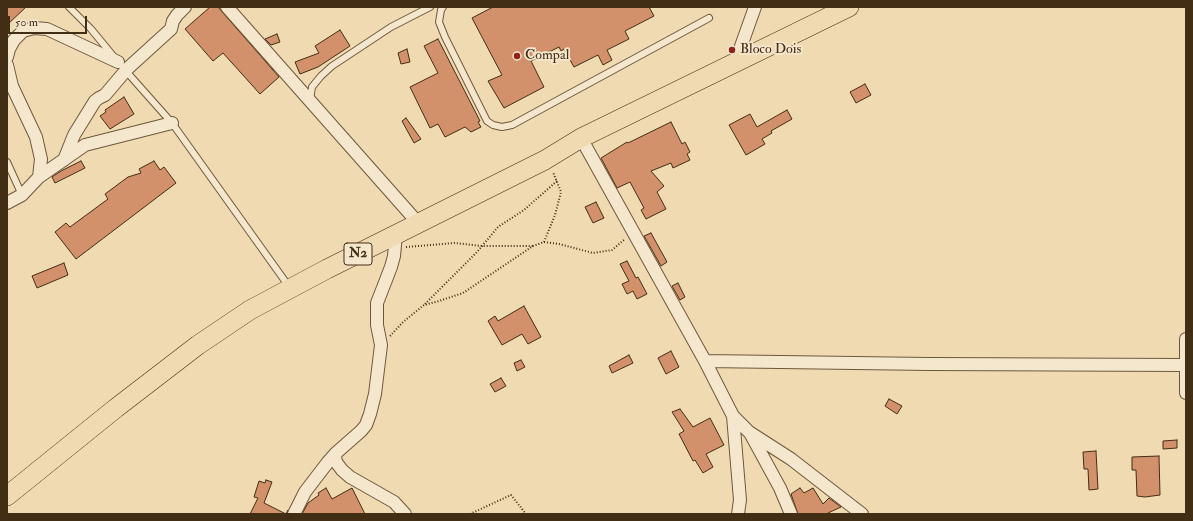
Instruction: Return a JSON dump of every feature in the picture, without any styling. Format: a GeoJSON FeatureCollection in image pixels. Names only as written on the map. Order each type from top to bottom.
{"type":"FeatureCollection","features":[{"type":"Feature","properties":{"kind":"main road","name":"N2"},"geometry":{"type":"LineString","coordinates":[[7,496],[116,408],[198,345],[250,310],[290,289],[396,241],[419,224],[545,160],[581,138],[849,7]]}},
{"type":"Feature","properties":{"kind":"street"},"geometry":{"type":"LineString","coordinates":[[64,160],[74,135],[95,101],[106,95],[122,67],[171,29],[173,21],[185,7]]}},
{"type":"Feature","properties":{"kind":"street"},"geometry":{"type":"LineString","coordinates":[[227,7],[419,224]]}},
{"type":"Feature","properties":{"kind":"street"},"geometry":{"type":"LineString","coordinates":[[735,63],[755,7]]}},
{"type":"Feature","properties":{"kind":"street"},"geometry":{"type":"LineString","coordinates":[[7,57],[14,40],[23,31],[34,28],[47,29],[122,67]]}},
{"type":"Feature","properties":{"kind":"street"},"geometry":{"type":"LineString","coordinates":[[7,65],[12,86],[36,137],[41,159],[39,177]]}},
{"type":"Feature","properties":{"kind":"street"},"geometry":{"type":"LineString","coordinates":[[7,203],[22,195],[39,177],[85,145],[172,123]]}},
{"type":"Feature","properties":{"kind":"street"},"geometry":{"type":"LineString","coordinates":[[581,138],[705,361],[733,416],[749,432],[791,459],[862,514]]}},
{"type":"Feature","properties":{"kind":"street"},"geometry":{"type":"LineString","coordinates":[[294,514],[305,492],[328,462],[366,425],[375,394],[381,345],[376,320],[377,303],[391,267],[396,241]]}},
{"type":"Feature","properties":{"kind":"street"},"geometry":{"type":"LineString","coordinates":[[1186,339],[1186,393]]}},
{"type":"Feature","properties":{"kind":"street"},"geometry":{"type":"LineString","coordinates":[[705,361],[1186,365]]}},
{"type":"Feature","properties":{"kind":"street"},"geometry":{"type":"LineString","coordinates":[[733,416],[740,500],[738,514]]}},
{"type":"Feature","properties":{"kind":"street"},"geometry":{"type":"LineString","coordinates":[[749,432],[780,488],[791,514]]}},
{"type":"Feature","properties":{"kind":"street"},"geometry":{"type":"LineString","coordinates":[[335,456],[336,462],[350,477],[394,502],[405,514]]}},
{"type":"Feature","properties":{"kind":"lane"},"geometry":{"type":"LineString","coordinates":[[69,7],[91,29],[122,67],[172,123],[290,289]]}},
{"type":"Feature","properties":{"kind":"lane"},"geometry":{"type":"LineString","coordinates":[[310,101],[312,87],[332,66],[392,28],[430,7]]}},
{"type":"Feature","properties":{"kind":"lane"},"geometry":{"type":"LineString","coordinates":[[443,7],[439,22],[445,37],[487,121],[493,125],[502,127],[512,125],[709,18]]}},
{"type":"Feature","properties":{"kind":"lane"},"geometry":{"type":"LineString","coordinates":[[7,162],[22,195]]}},
{"type":"Feature","properties":{"kind":"path"},"geometry":{"type":"LineString","coordinates":[[544,242],[555,215],[561,192],[552,168],[545,160]]}},
{"type":"Feature","properties":{"kind":"path"},"geometry":{"type":"LineString","coordinates":[[381,345],[482,246],[498,227],[524,210],[557,181]]}},
{"type":"Feature","properties":{"kind":"path"},"geometry":{"type":"LineString","coordinates":[[424,304],[439,302],[463,293],[533,246],[544,242],[559,244],[593,253],[612,250],[633,233]]}},
{"type":"Feature","properties":{"kind":"path"},"geometry":{"type":"LineString","coordinates":[[396,241],[482,246],[533,246]]}},
{"type":"Feature","properties":{"kind":"path"},"geometry":{"type":"LineString","coordinates":[[470,514],[511,495],[526,514]]}},
{"type":"Feature","properties":{"kind":"building"},"geometry":{"type":"Polygon","coordinates":[[[7,7],[26,7],[7,25],[7,7]]]}},
{"type":"Feature","properties":{"kind":"building"},"geometry":{"type":"Polygon","coordinates":[[[210,7],[218,7],[279,77],[260,94],[223,53],[213,61],[185,29],[210,7]]]}},
{"type":"Feature","properties":{"kind":"building","name":"Compal"},"geometry":{"type":"Polygon","coordinates":[[[493,7],[649,7],[654,16],[625,31],[629,39],[607,50],[612,60],[603,65],[598,55],[574,67],[564,49],[561,51],[559,47],[531,61],[544,87],[504,108],[488,81],[502,75],[472,18],[493,7]]]}},
{"type":"Feature","properties":{"kind":"building"},"geometry":{"type":"Polygon","coordinates":[[[340,30],[350,46],[318,67],[300,74],[295,62],[319,53],[315,46],[340,30]]]}},
{"type":"Feature","properties":{"kind":"building"},"geometry":{"type":"Polygon","coordinates":[[[277,34],[280,42],[271,45],[265,39],[277,34]]]}},
{"type":"Feature","properties":{"kind":"building"},"geometry":{"type":"Polygon","coordinates":[[[438,39],[480,121],[478,122],[481,127],[471,132],[465,127],[445,137],[438,124],[430,128],[410,87],[438,73],[424,46],[438,39]]]}},
{"type":"Feature","properties":{"kind":"building"},"geometry":{"type":"Polygon","coordinates":[[[407,49],[410,62],[401,64],[398,53],[407,49]]]}},
{"type":"Feature","properties":{"kind":"building"},"geometry":{"type":"Polygon","coordinates":[[[865,84],[871,95],[856,103],[850,92],[865,84]]]}},
{"type":"Feature","properties":{"kind":"building"},"geometry":{"type":"Polygon","coordinates":[[[124,97],[134,114],[110,129],[100,116],[106,112],[105,110],[124,97]]]}},
{"type":"Feature","properties":{"kind":"building"},"geometry":{"type":"Polygon","coordinates":[[[787,110],[792,119],[771,131],[772,133],[762,139],[765,144],[746,155],[729,125],[750,114],[757,127],[787,110]]]}},
{"type":"Feature","properties":{"kind":"building"},"geometry":{"type":"Polygon","coordinates":[[[406,118],[421,139],[414,143],[402,121],[406,118]]]}},
{"type":"Feature","properties":{"kind":"building"},"geometry":{"type":"Polygon","coordinates":[[[671,122],[682,144],[685,142],[690,152],[687,154],[690,160],[673,168],[671,163],[651,171],[664,186],[657,192],[666,209],[646,219],[641,210],[644,208],[630,182],[617,188],[601,158],[627,142],[628,143],[671,122]]]}},
{"type":"Feature","properties":{"kind":"building"},"geometry":{"type":"Polygon","coordinates":[[[81,161],[85,168],[55,183],[52,177],[81,161]]]}},
{"type":"Feature","properties":{"kind":"building"},"geometry":{"type":"Polygon","coordinates":[[[154,161],[160,170],[164,167],[176,183],[76,259],[55,232],[66,223],[70,227],[108,199],[105,194],[128,177],[141,173],[139,169],[154,161]]]}},
{"type":"Feature","properties":{"kind":"building"},"geometry":{"type":"Polygon","coordinates":[[[596,202],[604,218],[593,223],[585,207],[596,202]]]}},
{"type":"Feature","properties":{"kind":"building"},"geometry":{"type":"Polygon","coordinates":[[[651,233],[667,262],[661,266],[644,236],[651,233]]]}},
{"type":"Feature","properties":{"kind":"building"},"geometry":{"type":"Polygon","coordinates":[[[627,261],[647,294],[637,299],[633,291],[627,294],[622,284],[629,281],[620,264],[627,261]]]}},
{"type":"Feature","properties":{"kind":"building"},"geometry":{"type":"Polygon","coordinates":[[[64,263],[68,275],[37,288],[32,276],[64,263]]]}},
{"type":"Feature","properties":{"kind":"building"},"geometry":{"type":"Polygon","coordinates":[[[678,283],[685,297],[680,300],[672,286],[678,283]]]}},
{"type":"Feature","properties":{"kind":"building"},"geometry":{"type":"Polygon","coordinates":[[[524,306],[541,337],[528,344],[522,334],[502,345],[488,321],[495,316],[498,321],[524,306]]]}},
{"type":"Feature","properties":{"kind":"building"},"geometry":{"type":"Polygon","coordinates":[[[671,351],[679,367],[666,374],[658,358],[671,351]]]}},
{"type":"Feature","properties":{"kind":"building"},"geometry":{"type":"Polygon","coordinates":[[[629,355],[633,363],[612,373],[609,366],[629,355]]]}},
{"type":"Feature","properties":{"kind":"building"},"geometry":{"type":"Polygon","coordinates":[[[521,360],[525,367],[517,371],[514,363],[521,360]]]}},
{"type":"Feature","properties":{"kind":"building"},"geometry":{"type":"Polygon","coordinates":[[[501,378],[506,386],[495,392],[490,384],[501,378]]]}},
{"type":"Feature","properties":{"kind":"building"},"geometry":{"type":"Polygon","coordinates":[[[889,399],[902,406],[897,414],[885,406],[889,399]]]}},
{"type":"Feature","properties":{"kind":"building"},"geometry":{"type":"Polygon","coordinates":[[[680,409],[693,427],[710,418],[724,445],[706,454],[713,467],[703,473],[695,460],[693,461],[679,434],[684,431],[672,412],[680,409]]]}},
{"type":"Feature","properties":{"kind":"building"},"geometry":{"type":"Polygon","coordinates":[[[1177,440],[1177,448],[1163,449],[1163,441],[1177,440]]]}},
{"type":"Feature","properties":{"kind":"building"},"geometry":{"type":"Polygon","coordinates":[[[1096,451],[1098,489],[1089,490],[1088,469],[1084,469],[1083,452],[1096,451]]]}},
{"type":"Feature","properties":{"kind":"building"},"geometry":{"type":"Polygon","coordinates":[[[1159,456],[1160,495],[1145,497],[1137,496],[1136,470],[1132,470],[1132,457],[1159,456]]]}},
{"type":"Feature","properties":{"kind":"building"},"geometry":{"type":"Polygon","coordinates":[[[266,480],[272,482],[264,503],[286,514],[250,514],[258,498],[254,497],[259,481],[265,483],[266,480]]]}},
{"type":"Feature","properties":{"kind":"building"},"geometry":{"type":"Polygon","coordinates":[[[326,488],[332,499],[352,488],[365,514],[302,514],[308,503],[319,495],[318,493],[326,488]]]}},
{"type":"Feature","properties":{"kind":"building"},"geometry":{"type":"Polygon","coordinates":[[[800,488],[804,493],[813,488],[823,504],[829,498],[841,507],[828,513],[829,514],[798,514],[791,494],[800,488]]]}},
{"type":"Feature","properties":{"kind":"place","name":"Bloco Dois"},"geometry":{"type":"Point","coordinates":[732,50]}},
{"type":"Feature","properties":{"kind":"place","name":"Compal"},"geometry":{"type":"Point","coordinates":[517,56]}}]}
